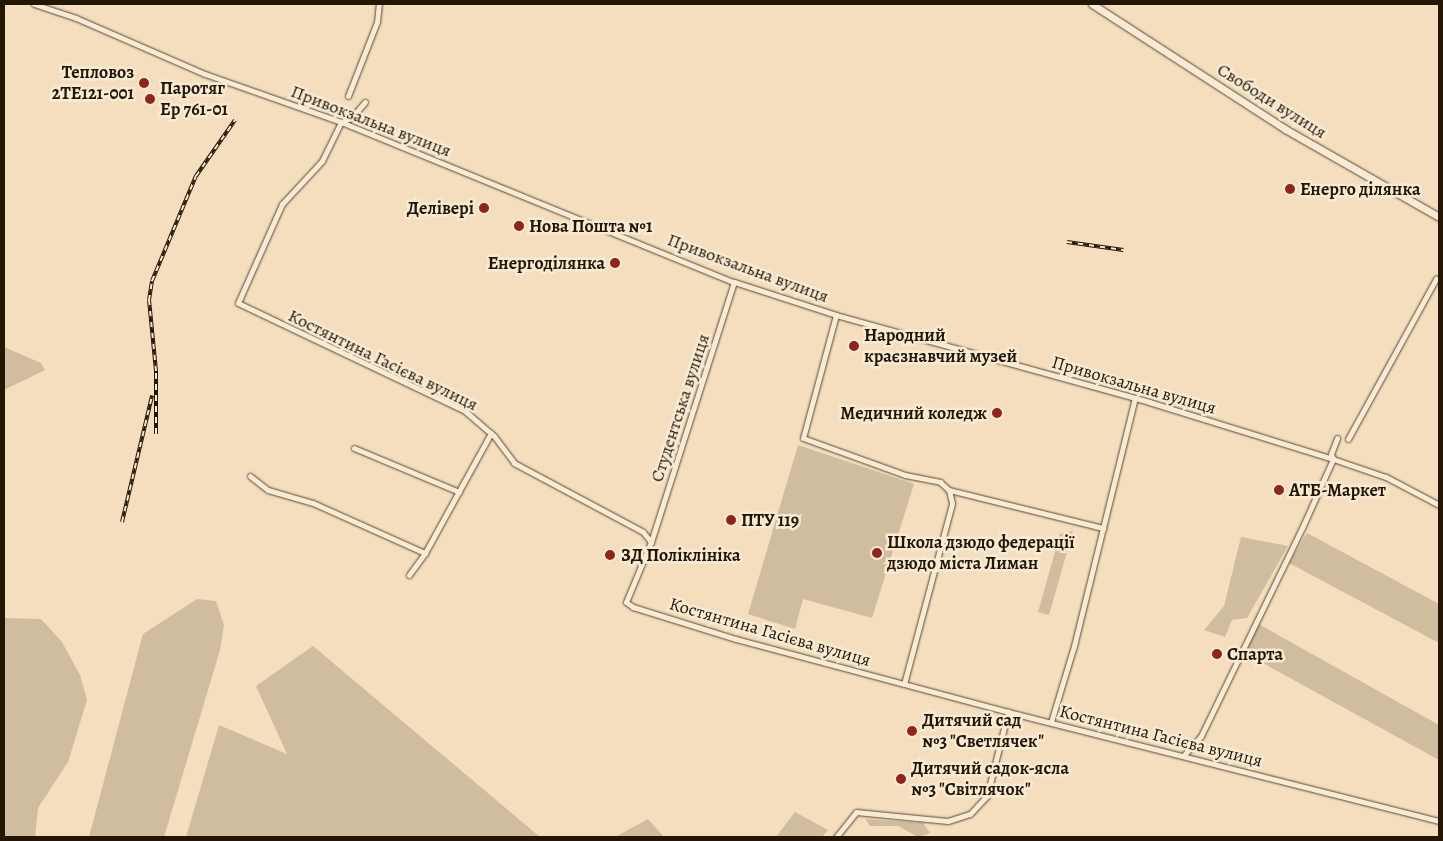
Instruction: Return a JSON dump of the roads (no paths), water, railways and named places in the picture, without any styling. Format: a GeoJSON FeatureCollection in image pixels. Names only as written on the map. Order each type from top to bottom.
{"type":"FeatureCollection","features":[{"type":"Feature","properties":{"kind":"main road","name":"Свободи вулиця"},"geometry":{"type":"LineString","coordinates":[[1092,4],[1285,129],[1439,217]]}},
{"type":"Feature","properties":{"kind":"street","name":"Привокзальна вулиця"},"geometry":{"type":"LineString","coordinates":[[34,4],[76,18],[204,74],[341,122],[734,282],[836,315],[1135,398],[1333,459],[1386,477],[1439,505]]}},
{"type":"Feature","properties":{"kind":"street"},"geometry":{"type":"LineString","coordinates":[[348,96],[376,22],[379,4]]}},
{"type":"Feature","properties":{"kind":"street"},"geometry":{"type":"LineString","coordinates":[[341,122],[351,118],[365,102]]}},
{"type":"Feature","properties":{"kind":"street","name":"Костянтина Гасієва вулиця"},"geometry":{"type":"LineString","coordinates":[[341,122],[322,161],[282,204],[238,303],[465,411],[491,433],[514,462],[631,524],[651,542],[626,602],[633,607],[736,639],[1008,712],[1439,820]]}},
{"type":"Feature","properties":{"kind":"street"},"geometry":{"type":"LineString","coordinates":[[1348,439],[1436,279]]}},
{"type":"Feature","properties":{"kind":"street","name":"Студентська вулиця"},"geometry":{"type":"LineString","coordinates":[[651,542],[734,282]]}},
{"type":"Feature","properties":{"kind":"street"},"geometry":{"type":"LineString","coordinates":[[836,315],[803,438],[905,474],[940,482],[949,490],[1103,528]]}},
{"type":"Feature","properties":{"kind":"street"},"geometry":{"type":"LineString","coordinates":[[1051,722],[1103,528],[1135,398]]}},
{"type":"Feature","properties":{"kind":"street"},"geometry":{"type":"LineString","coordinates":[[409,575],[460,492],[491,433]]}},
{"type":"Feature","properties":{"kind":"street"},"geometry":{"type":"LineString","coordinates":[[1184,755],[1201,736],[1333,459],[1331,454],[1336,438]]}},
{"type":"Feature","properties":{"kind":"street"},"geometry":{"type":"LineString","coordinates":[[354,448],[460,492]]}},
{"type":"Feature","properties":{"kind":"street"},"geometry":{"type":"LineString","coordinates":[[250,476],[268,490],[313,503],[424,553]]}},
{"type":"Feature","properties":{"kind":"street"},"geometry":{"type":"LineString","coordinates":[[904,684],[952,503],[949,490]]}},
{"type":"Feature","properties":{"kind":"street"},"geometry":{"type":"LineString","coordinates":[[836,837],[856,812],[948,821],[970,814],[987,796],[1008,712]]}},
{"type":"Feature","properties":{"kind":"railway"},"geometry":{"type":"LineString","coordinates":[[156,434],[156,371],[149,300],[152,281],[196,176],[235,120]]}},
{"type":"Feature","properties":{"kind":"railway"},"geometry":{"type":"LineString","coordinates":[[1067,242],[1123,250]]}},
{"type":"Feature","properties":{"kind":"railway"},"geometry":{"type":"LineString","coordinates":[[122,522],[152,396]]}},
{"type":"Feature","properties":{"kind":"place","name":"Тепловоз 2ТЕ121-001"},"geometry":{"type":"Point","coordinates":[144,83]}},
{"type":"Feature","properties":{"kind":"place","name":"Паротяг Ер 761-01"},"geometry":{"type":"Point","coordinates":[150,99]}},
{"type":"Feature","properties":{"kind":"place","name":"Енерго ділянка"},"geometry":{"type":"Point","coordinates":[1290,189]}},
{"type":"Feature","properties":{"kind":"place","name":"Делівері"},"geometry":{"type":"Point","coordinates":[484,208]}},
{"type":"Feature","properties":{"kind":"place","name":"Нова Пошта №1"},"geometry":{"type":"Point","coordinates":[519,226]}},
{"type":"Feature","properties":{"kind":"place","name":"Енергоділянка"},"geometry":{"type":"Point","coordinates":[615,263]}},
{"type":"Feature","properties":{"kind":"place","name":"Народний краєзнавчий музей"},"geometry":{"type":"Point","coordinates":[854,346]}},
{"type":"Feature","properties":{"kind":"place","name":"Медичний коледж"},"geometry":{"type":"Point","coordinates":[997,413]}},
{"type":"Feature","properties":{"kind":"place","name":"АТБ-Маркет"},"geometry":{"type":"Point","coordinates":[1279,490]}},
{"type":"Feature","properties":{"kind":"place","name":"ПТУ 119"},"geometry":{"type":"Point","coordinates":[731,520]}},
{"type":"Feature","properties":{"kind":"place","name":"Школа дзюдо федерації дзюдо міста Лиман"},"geometry":{"type":"Point","coordinates":[877,553]}},
{"type":"Feature","properties":{"kind":"place","name":"ЗД Поліклініка"},"geometry":{"type":"Point","coordinates":[610,555]}},
{"type":"Feature","properties":{"kind":"place","name":"Спарта"},"geometry":{"type":"Point","coordinates":[1217,654]}},
{"type":"Feature","properties":{"kind":"place","name":"Дитячий сад №3 \"Светлячек\""},"geometry":{"type":"Point","coordinates":[912,731]}},
{"type":"Feature","properties":{"kind":"place","name":"Дитячий садок-ясла №3 \"Світлячок\""},"geometry":{"type":"Point","coordinates":[901,779]}}]}
